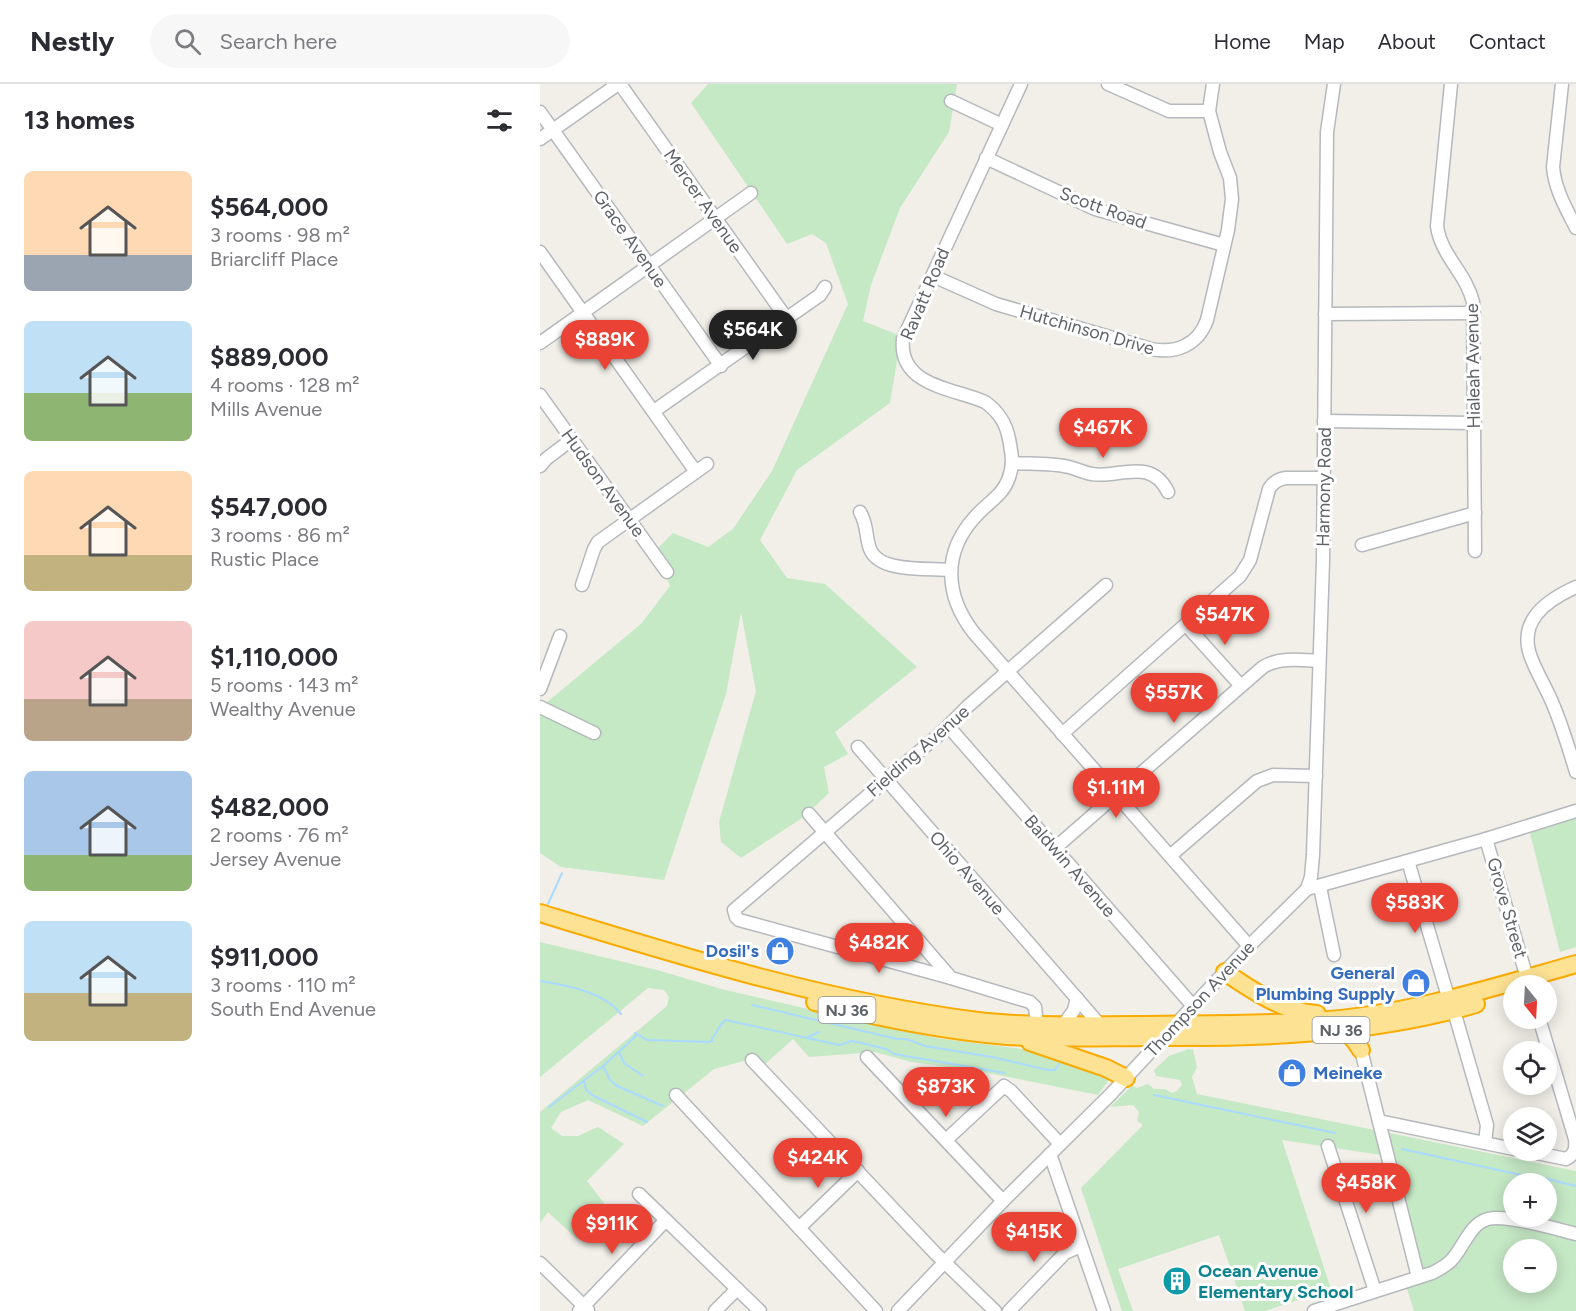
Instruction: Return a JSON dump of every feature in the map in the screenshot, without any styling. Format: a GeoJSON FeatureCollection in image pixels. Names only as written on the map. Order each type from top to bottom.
{"type":"FeatureCollection","features":[{"type":"Feature","properties":{"kind":"highway","name":"NJ 36"},"geometry":{"type":"LineString","coordinates":[[540,913],[736,972],[801,988],[942,1016],[996,1022],[1100,1025],[1169,1031]]}},
{"type":"Feature","properties":{"kind":"highway","name":"NJ 36"},"geometry":{"type":"LineString","coordinates":[[540,923],[621,950],[862,1014],[928,1026],[1006,1036],[1076,1038],[1319,1021],[1370,1027],[1503,990]]}},
{"type":"Feature","properties":{"kind":"highway","name":"NJ 36"},"geometry":{"type":"LineString","coordinates":[[1550,975],[1576,964]]}},
{"type":"Feature","properties":{"kind":"highway"},"geometry":{"type":"LineString","coordinates":[[1225,972],[1242,984],[1298,1011],[1346,1024],[1361,1050]]}},
{"type":"Feature","properties":{"kind":"highway","name":"NJ 36"},"geometry":{"type":"LineString","coordinates":[[1557,978],[1576,975]]}},
{"type":"Feature","properties":{"kind":"highway","name":"NJ 36"},"geometry":{"type":"LineString","coordinates":[[1346,1024],[1503,995]]}},
{"type":"Feature","properties":{"kind":"highway"},"geometry":{"type":"LineString","coordinates":[[1361,1050],[1363,1039],[1370,1027]]}},
{"type":"Feature","properties":{"kind":"highway"},"geometry":{"type":"LineString","coordinates":[[1006,1036],[1052,1049],[1126,1078]]}},
{"type":"Feature","properties":{"kind":"street"},"geometry":{"type":"LineString","coordinates":[[540,139],[619,84]]}},
{"type":"Feature","properties":{"kind":"street","name":"Mercer Avenue"},"geometry":{"type":"LineString","coordinates":[[619,84],[787,319]]}},
{"type":"Feature","properties":{"kind":"street","name":"Ravatt Road"},"geometry":{"type":"LineString","coordinates":[[1013,464],[1006,427],[994,408],[981,400],[921,379],[906,364],[902,349],[903,339],[1021,84]]}},
{"type":"Feature","properties":{"kind":"street"},"geometry":{"type":"LineString","coordinates":[[1108,84],[1169,111],[1209,111]]}},
{"type":"Feature","properties":{"kind":"street","name":"Hutchinson Drive"},"geometry":{"type":"LineString","coordinates":[[933,276],[996,304],[1151,349],[1169,351],[1189,345],[1205,326],[1232,209],[1232,188],[1209,111],[1213,84]]}},
{"type":"Feature","properties":{"kind":"street","name":"Harmony Road"},"geometry":{"type":"LineString","coordinates":[[1313,888],[1324,478],[1327,132],[1334,84]]}},
{"type":"Feature","properties":{"kind":"street","name":"Hialeah Avenue"},"geometry":{"type":"LineString","coordinates":[[1451,84],[1437,226],[1440,244],[1471,291],[1474,314],[1475,551]]}},
{"type":"Feature","properties":{"kind":"street"},"geometry":{"type":"LineString","coordinates":[[1562,84],[1553,167],[1554,178],[1558,193],[1576,228]]}},
{"type":"Feature","properties":{"kind":"street"},"geometry":{"type":"LineString","coordinates":[[951,101],[1002,125]]}},
{"type":"Feature","properties":{"kind":"street","name":"Grace Avenue"},"geometry":{"type":"LineString","coordinates":[[540,112],[721,366]]}},
{"type":"Feature","properties":{"kind":"street","name":"Scott Road"},"geometry":{"type":"LineString","coordinates":[[987,158],[1095,209],[1224,245]]}},
{"type":"Feature","properties":{"kind":"street"},"geometry":{"type":"LineString","coordinates":[[540,343],[751,193]]}},
{"type":"Feature","properties":{"kind":"street"},"geometry":{"type":"LineString","coordinates":[[540,252],[696,472]]}},
{"type":"Feature","properties":{"kind":"street"},"geometry":{"type":"LineString","coordinates":[[654,411],[787,319],[819,295],[825,287]]}},
{"type":"Feature","properties":{"kind":"street"},"geometry":{"type":"LineString","coordinates":[[1325,314],[1474,314]]}},
{"type":"Feature","properties":{"kind":"street","name":"Hudson Avenue"},"geometry":{"type":"LineString","coordinates":[[540,395],[667,572]]}},
{"type":"Feature","properties":{"kind":"street"},"geometry":{"type":"LineString","coordinates":[[1324,421],[1475,423]]}},
{"type":"Feature","properties":{"kind":"street"},"geometry":{"type":"LineString","coordinates":[[540,466],[571,440]]}},
{"type":"Feature","properties":{"kind":"street"},"geometry":{"type":"LineString","coordinates":[[582,585],[598,542],[707,464]]}},
{"type":"Feature","properties":{"kind":"street"},"geometry":{"type":"LineString","coordinates":[[1168,492],[1157,479],[1143,472],[1125,471],[1099,475],[1067,466],[1013,464],[1002,490],[976,515],[962,534],[950,570],[955,600],[963,618],[1007,672],[1249,946]]}},
{"type":"Feature","properties":{"kind":"street"},"geometry":{"type":"LineString","coordinates":[[1062,734],[1236,582],[1250,560],[1272,484],[1286,478],[1324,478]]}},
{"type":"Feature","properties":{"kind":"street"},"geometry":{"type":"LineString","coordinates":[[860,512],[867,526],[870,548],[877,559],[884,564],[950,570]]}},
{"type":"Feature","properties":{"kind":"street"},"geometry":{"type":"LineString","coordinates":[[1362,544],[1475,513]]}},
{"type":"Feature","properties":{"kind":"street","name":"Fielding Avenue"},"geometry":{"type":"LineString","coordinates":[[951,978],[736,917],[734,910],[948,726],[1106,585]]}},
{"type":"Feature","properties":{"kind":"street"},"geometry":{"type":"LineString","coordinates":[[1576,587],[1542,606],[1532,623],[1528,643],[1531,659],[1558,716],[1576,772]]}},
{"type":"Feature","properties":{"kind":"street"},"geometry":{"type":"LineString","coordinates":[[1187,626],[1241,686]]}},
{"type":"Feature","properties":{"kind":"street"},"geometry":{"type":"LineString","coordinates":[[540,689],[560,636]]}},
{"type":"Feature","properties":{"kind":"street"},"geometry":{"type":"LineString","coordinates":[[1054,849],[1263,667],[1275,661],[1319,661]]}},
{"type":"Feature","properties":{"kind":"street"},"geometry":{"type":"LineString","coordinates":[[540,707],[594,733]]}},
{"type":"Feature","properties":{"kind":"street","name":"Baldwin Avenue"},"geometry":{"type":"LineString","coordinates":[[948,726],[1193,1006]]}},
{"type":"Feature","properties":{"kind":"street","name":"Ohio Avenue"},"geometry":{"type":"LineString","coordinates":[[858,747],[1100,1025]]}},
{"type":"Feature","properties":{"kind":"street"},"geometry":{"type":"LineString","coordinates":[[1170,856],[1257,781],[1274,775],[1316,776]]}},
{"type":"Feature","properties":{"kind":"street","name":"Thompson Avenue"},"geometry":{"type":"LineString","coordinates":[[898,1311],[1003,1201],[1126,1078],[1249,946],[1313,888],[1576,811]]}},
{"type":"Feature","properties":{"kind":"street"},"geometry":{"type":"LineString","coordinates":[[809,814],[951,978],[1030,1002],[1035,1007],[1037,1024]]}},
{"type":"Feature","properties":{"kind":"street","name":"Grove Street"},"geometry":{"type":"LineString","coordinates":[[1486,839],[1531,975]]}},
{"type":"Feature","properties":{"kind":"street"},"geometry":{"type":"LineString","coordinates":[[1408,861],[1487,1125],[1485,1143]]}},
{"type":"Feature","properties":{"kind":"street"},"geometry":{"type":"LineString","coordinates":[[1313,888],[1334,955]]}},
{"type":"Feature","properties":{"kind":"street"},"geometry":{"type":"LineString","coordinates":[[1064,1024],[1074,1010],[1077,998]]}},
{"type":"Feature","properties":{"kind":"street"},"geometry":{"type":"LineString","coordinates":[[1542,1029],[1575,1139],[1574,1152],[1570,1157],[1557,1158]]}},
{"type":"Feature","properties":{"kind":"street"},"geometry":{"type":"LineString","coordinates":[[1361,1050],[1418,1277]]}},
{"type":"Feature","properties":{"kind":"street"},"geometry":{"type":"LineString","coordinates":[[867,1057],[1003,1201]]}},
{"type":"Feature","properties":{"kind":"street"},"geometry":{"type":"LineString","coordinates":[[752,1060],[945,1263],[995,1311]]}},
{"type":"Feature","properties":{"kind":"street"},"geometry":{"type":"LineString","coordinates":[[946,1140],[1004,1086],[1060,1144]]}},
{"type":"Feature","properties":{"kind":"street"},"geometry":{"type":"LineString","coordinates":[[676,1095],[876,1311]]}},
{"type":"Feature","properties":{"kind":"street"},"geometry":{"type":"LineString","coordinates":[[1379,1121],[1503,1147]]}},
{"type":"Feature","properties":{"kind":"street"},"geometry":{"type":"LineString","coordinates":[[1328,1146],[1375,1291]]}},
{"type":"Feature","properties":{"kind":"street"},"geometry":{"type":"LineString","coordinates":[[1050,1154],[1104,1311]]}},
{"type":"Feature","properties":{"kind":"street"},"geometry":{"type":"LineString","coordinates":[[799,1228],[858,1171]]}},
{"type":"Feature","properties":{"kind":"street"},"geometry":{"type":"LineString","coordinates":[[639,1194],[760,1311]]}},
{"type":"Feature","properties":{"kind":"street"},"geometry":{"type":"LineString","coordinates":[[1314,1311],[1448,1266],[1472,1229],[1490,1218],[1504,1218],[1576,1234]]}},
{"type":"Feature","properties":{"kind":"street"},"geometry":{"type":"LineString","coordinates":[[540,1263],[584,1309],[666,1220]]}},
{"type":"Feature","properties":{"kind":"street"},"geometry":{"type":"LineString","coordinates":[[1009,1311],[1065,1253],[1082,1246]]}},
{"type":"Feature","properties":{"kind":"street"},"geometry":{"type":"LineString","coordinates":[[715,1311],[737,1289]]}},
{"type":"Feature","properties":{"kind":"green space"},"geometry":{"type":"Polygon","coordinates":[[[708,84],[957,84],[949,132],[900,208],[871,285],[863,321],[901,336],[890,403],[797,470],[760,540],[787,578],[825,584],[917,667],[835,732],[848,754],[824,767],[829,793],[802,818],[741,858],[721,842],[719,822],[756,691],[741,612],[726,694],[664,880],[561,867],[540,853],[540,708],[641,624],[670,586],[656,550],[673,533],[708,547],[733,529],[772,471],[848,304],[826,243],[812,234],[787,244],[691,103],[708,84]]]}},
{"type":"Feature","properties":{"kind":"green space"},"geometry":{"type":"Polygon","coordinates":[[[1576,813],[1576,947],[1560,952],[1529,829],[1576,813]]]}},
{"type":"Feature","properties":{"kind":"green space"},"geometry":{"type":"Polygon","coordinates":[[[540,942],[657,970],[725,990],[936,1038],[1038,1051],[1107,1076],[1108,1081],[1098,1095],[973,1070],[911,1062],[875,1052],[809,1057],[793,1039],[763,1066],[755,1058],[714,1069],[643,1126],[588,1100],[561,1112],[551,1128],[562,1136],[578,1136],[598,1127],[624,1144],[587,1181],[604,1203],[601,1221],[577,1239],[548,1212],[540,1223],[540,1112],[667,1006],[669,997],[664,990],[648,988],[540,1077],[540,942]]]}},
{"type":"Feature","properties":{"kind":"green space"},"geometry":{"type":"Polygon","coordinates":[[[1189,1049],[1193,1050],[1197,1067],[1192,1077],[1197,1094],[1503,1156],[1503,1161],[1527,1161],[1576,1171],[1576,1311],[1414,1311],[1406,1286],[1426,1279],[1394,1157],[1282,1140],[1331,1289],[1265,1311],[1245,1311],[1219,1235],[1118,1269],[1133,1311],[1122,1311],[1081,1188],[1143,1125],[1137,1121],[1139,1112],[1133,1105],[1110,1107],[1132,1086],[1137,1088],[1148,1084],[1154,1089],[1165,1089],[1172,1093],[1182,1085],[1180,1080],[1156,1076],[1154,1070],[1169,1056],[1189,1049]]]}},
{"type":"Feature","properties":{"kind":"waterway"},"geometry":{"type":"LineString","coordinates":[[548,904],[562,873]]}},
{"type":"Feature","properties":{"kind":"waterway"},"geometry":{"type":"LineString","coordinates":[[540,981],[573,987],[595,995],[605,1000],[621,1014]]}},
{"type":"Feature","properties":{"kind":"waterway"},"geometry":{"type":"LineString","coordinates":[[752,1005],[897,1039],[906,1039],[925,1046],[992,1057],[1048,1070],[1055,1070],[1059,1064]]}},
{"type":"Feature","properties":{"kind":"waterway"},"geometry":{"type":"LineString","coordinates":[[635,1033],[647,1040],[709,1042],[726,1020],[839,1045],[851,1041],[857,1042],[886,1049],[894,1054],[1005,1073]]}},
{"type":"Feature","properties":{"kind":"waterway"},"geometry":{"type":"LineString","coordinates":[[808,1037],[819,1032]]}},
{"type":"Feature","properties":{"kind":"waterway"},"geometry":{"type":"LineString","coordinates":[[549,1107],[603,1066],[637,1035]]}},
{"type":"Feature","properties":{"kind":"waterway"},"geometry":{"type":"LineString","coordinates":[[619,1052],[624,1063],[643,1076]]}},
{"type":"Feature","properties":{"kind":"waterway"},"geometry":{"type":"LineString","coordinates":[[603,1066],[610,1080],[617,1086],[663,1106]]}},
{"type":"Feature","properties":{"kind":"waterway"},"geometry":{"type":"LineString","coordinates":[[584,1080],[586,1090],[592,1095],[647,1122]]}},
{"type":"Feature","properties":{"kind":"waterway"},"geometry":{"type":"LineString","coordinates":[[1154,1095],[1335,1133]]}},
{"type":"Feature","properties":{"kind":"waterway"},"geometry":{"type":"LineString","coordinates":[[1402,1149],[1576,1186]]}},
{"type":"Feature","properties":{"kind":"place","name":"Dosil's"},"geometry":{"type":"Point","coordinates":[780,951]}},
{"type":"Feature","properties":{"kind":"place","name":"General Plumbing Supply"},"geometry":{"type":"Point","coordinates":[1416,983]}},
{"type":"Feature","properties":{"kind":"place","name":"Meineke"},"geometry":{"type":"Point","coordinates":[1292,1073]}},
{"type":"Feature","properties":{"kind":"place","name":"Ocean Avenue Elementary School"},"geometry":{"type":"Point","coordinates":[1177,1281]}}]}
